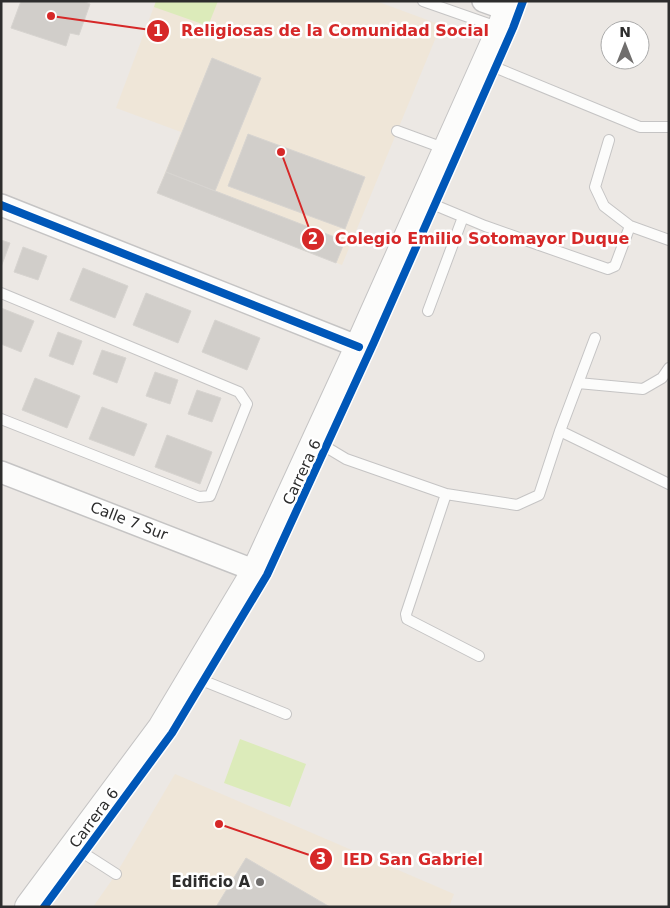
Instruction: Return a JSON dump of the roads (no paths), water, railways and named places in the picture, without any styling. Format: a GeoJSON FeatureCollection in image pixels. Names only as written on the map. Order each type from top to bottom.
{"type":"FeatureCollection","features":[{"type":"Feature","properties":{"kind":"main road","name":"Carrera 6"},"geometry":{"type":"LineString","coordinates":[[29,907],[162,728],[256,571],[486,64],[501,10]]}},
{"type":"Feature","properties":{"kind":"street"},"geometry":{"type":"LineString","coordinates":[[1,205],[359,347]]}},
{"type":"Feature","properties":{"kind":"street","name":"Calle 7 Sur"},"geometry":{"type":"LineString","coordinates":[[1,472],[256,571]]}},
{"type":"Feature","properties":{"kind":"lane"},"geometry":{"type":"LineString","coordinates":[[423,1],[501,10]]}},
{"type":"Feature","properties":{"kind":"lane"},"geometry":{"type":"LineString","coordinates":[[486,64],[640,127],[669,127]]}},
{"type":"Feature","properties":{"kind":"lane"},"geometry":{"type":"LineString","coordinates":[[397,131],[447,150]]}},
{"type":"Feature","properties":{"kind":"lane"},"geometry":{"type":"LineString","coordinates":[[609,140],[594,187],[604,206],[630,226],[669,240]]}},
{"type":"Feature","properties":{"kind":"lane"},"geometry":{"type":"LineString","coordinates":[[425,200],[485,226],[608,270],[615,266],[630,226]]}},
{"type":"Feature","properties":{"kind":"lane"},"geometry":{"type":"LineString","coordinates":[[428,311],[463,217]]}},
{"type":"Feature","properties":{"kind":"lane"},"geometry":{"type":"LineString","coordinates":[[1,293],[239,392],[247,404],[210,496],[199,497],[1,419]]}},
{"type":"Feature","properties":{"kind":"lane"},"geometry":{"type":"LineString","coordinates":[[315,444],[346,459],[446,494],[517,505],[539,495],[560,431],[595,338]]}},
{"type":"Feature","properties":{"kind":"lane"},"geometry":{"type":"LineString","coordinates":[[578,383],[643,389],[662,378],[669,368]]}},
{"type":"Feature","properties":{"kind":"lane"},"geometry":{"type":"LineString","coordinates":[[560,431],[669,484]]}},
{"type":"Feature","properties":{"kind":"lane"},"geometry":{"type":"LineString","coordinates":[[446,494],[406,614],[407,618],[479,656]]}},
{"type":"Feature","properties":{"kind":"lane"},"geometry":{"type":"LineString","coordinates":[[193,677],[286,714]]}},
{"type":"Feature","properties":{"kind":"lane"},"geometry":{"type":"LineString","coordinates":[[73,846],[116,874]]}},
{"type":"Feature","properties":{"kind":"place","name":"Religiosas de la Comunidad Social"},"geometry":{"type":"Point","coordinates":[51,16]}},
{"type":"Feature","properties":{"kind":"place","name":"Colegio Emilio Sotomayor Duque"},"geometry":{"type":"Point","coordinates":[281,152]}},
{"type":"Feature","properties":{"kind":"place","name":"IED San Gabriel"},"geometry":{"type":"Point","coordinates":[219,824]}},
{"type":"Feature","properties":{"kind":"place","name":"Edificio A"},"geometry":{"type":"Point","coordinates":[260,882]}}]}
